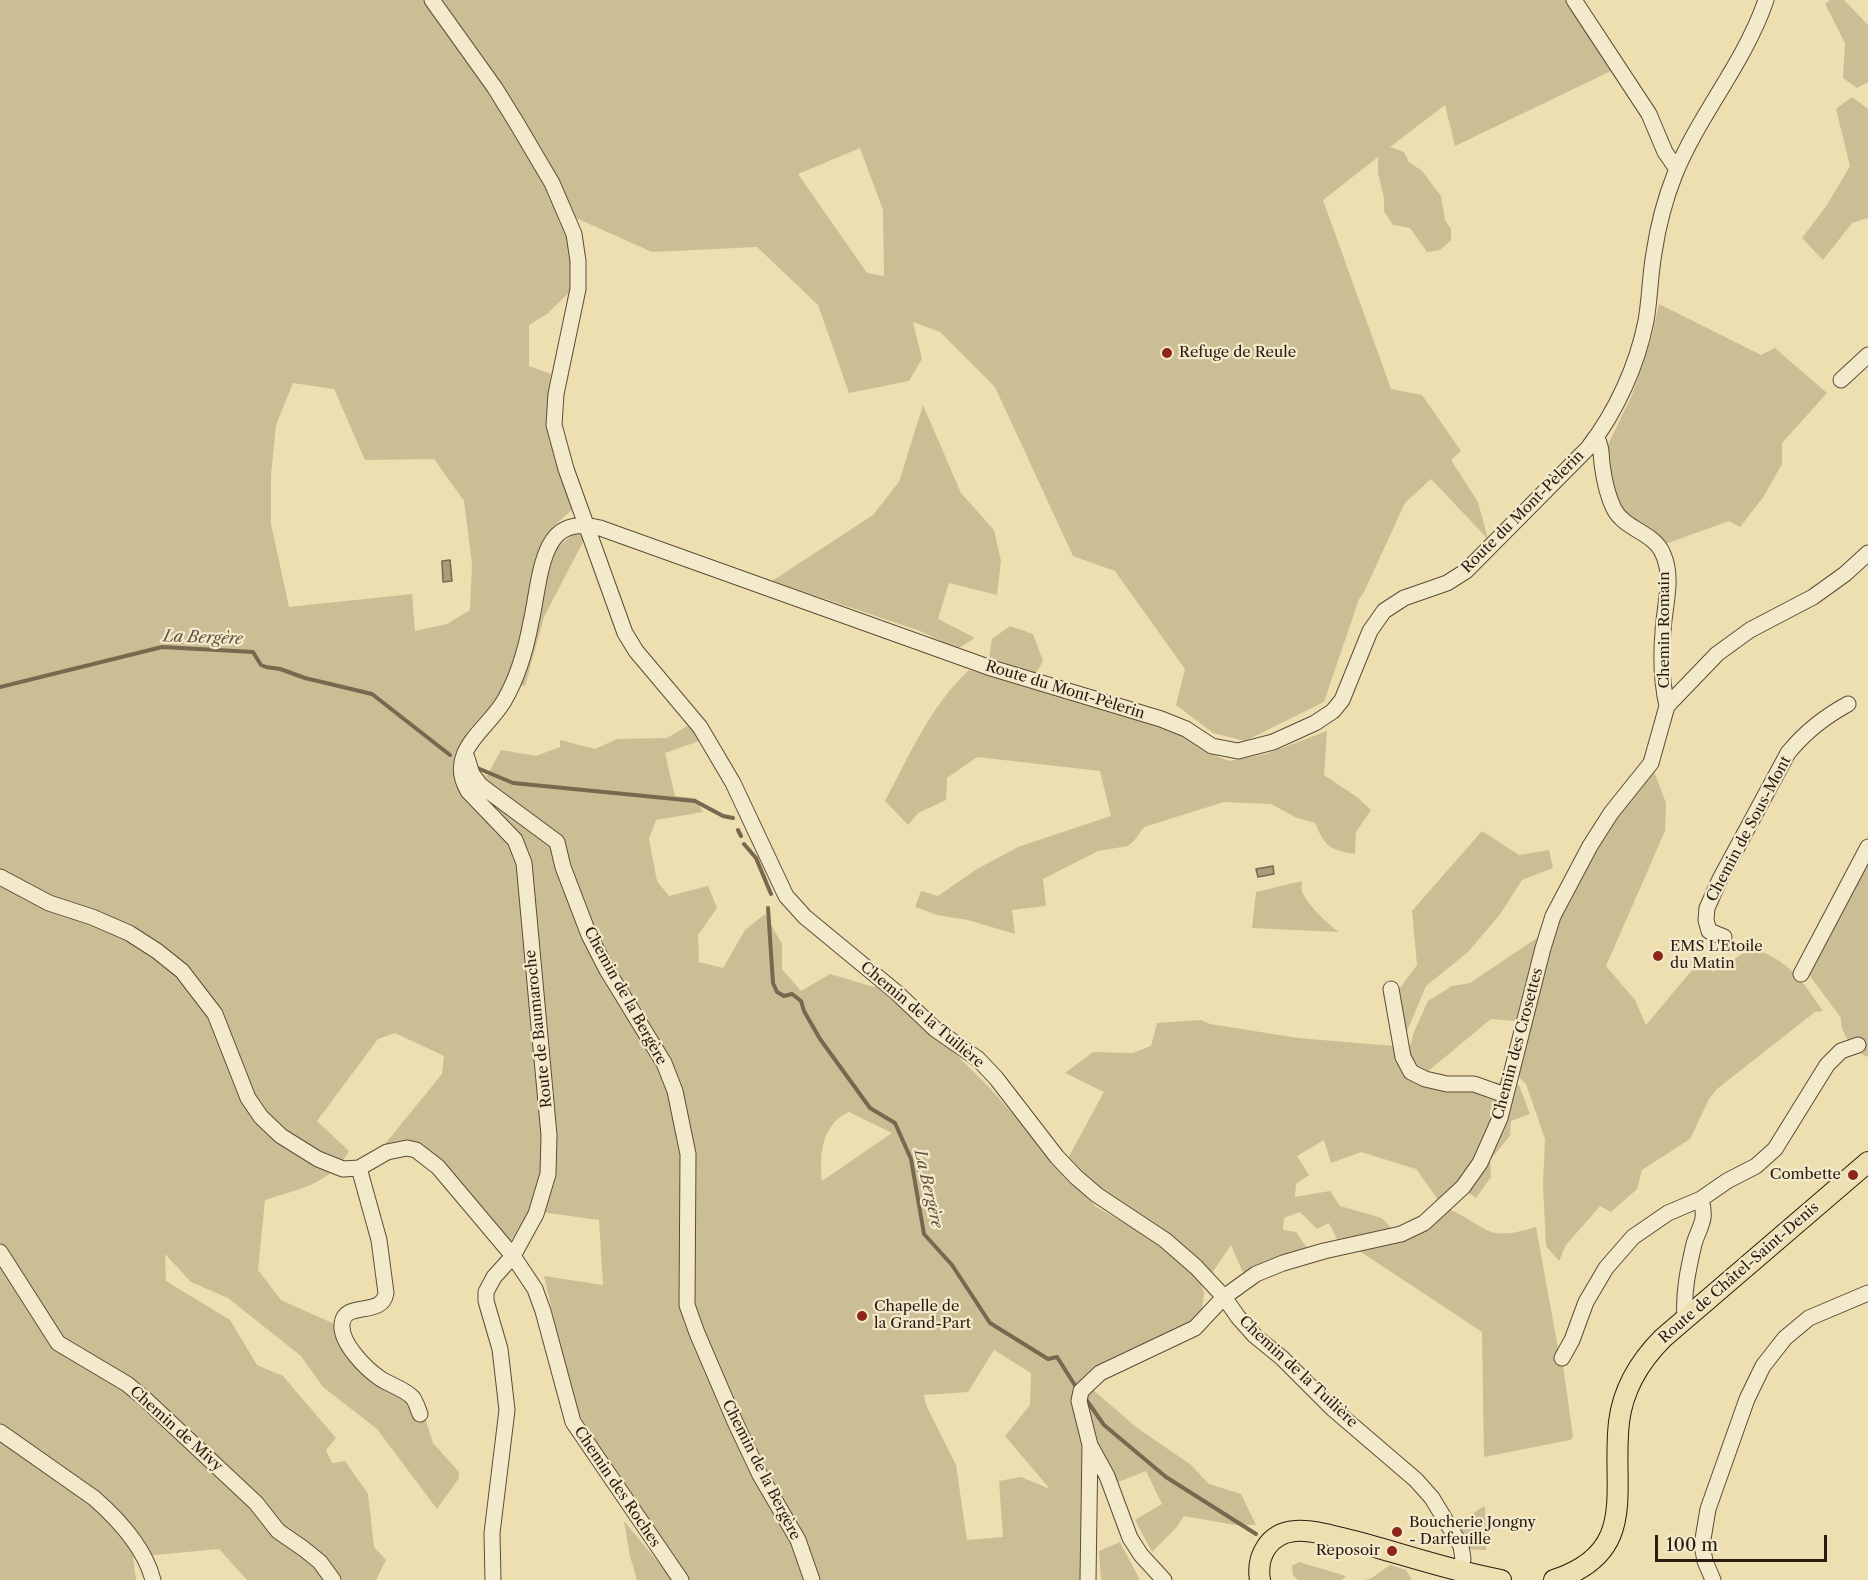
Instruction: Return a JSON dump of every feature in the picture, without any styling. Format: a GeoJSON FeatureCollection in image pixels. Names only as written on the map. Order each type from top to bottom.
{"type":"FeatureCollection","features":[{"type":"Feature","properties":{"kind":"main road","name":"Route de Châtel-Saint-Denis"},"geometry":{"type":"LineString","coordinates":[[1554,1580],[1570,1575],[1592,1560],[1606,1544],[1617,1520],[1619,1420],[1635,1372],[1647,1354],[1868,1162]]}},
{"type":"Feature","properties":{"kind":"main road"},"geometry":{"type":"LineString","coordinates":[[1260,1580],[1259,1564],[1266,1545],[1285,1532],[1297,1530],[1346,1539],[1464,1574],[1501,1580]]}},
{"type":"Feature","properties":{"kind":"street","name":"Chemin de la Tuilière"},"geometry":{"type":"LineString","coordinates":[[432,0],[495,88],[516,122],[552,183],[574,234],[578,261],[578,289],[554,413],[560,450],[625,633],[636,651],[700,727],[733,783],[786,896],[806,917],[896,992],[935,1029],[978,1059],[996,1078],[1057,1157],[1076,1177],[1096,1195],[1166,1240],[1224,1297],[1255,1336],[1282,1358],[1332,1408],[1416,1480],[1432,1498],[1461,1546],[1464,1574]]}},
{"type":"Feature","properties":{"kind":"street"},"geometry":{"type":"LineString","coordinates":[[1574,0],[1649,114],[1665,152],[1678,167]]}},
{"type":"Feature","properties":{"kind":"street","name":"Route du Mont-Pèlerin"},"geometry":{"type":"LineString","coordinates":[[586,524],[988,668],[1161,719],[1186,729],[1212,746],[1238,752],[1274,742],[1315,723],[1337,708],[1347,691],[1370,631],[1384,611],[1404,598],[1447,583],[1466,571],[1527,512],[1596,438],[1618,402],[1641,341],[1647,314],[1658,230],[1665,202],[1678,167],[1750,40],[1766,0]]}},
{"type":"Feature","properties":{"kind":"street"},"geometry":{"type":"LineString","coordinates":[[1841,380],[1868,355]]}},
{"type":"Feature","properties":{"kind":"street","name":"Chemin Romain"},"geometry":{"type":"LineString","coordinates":[[1596,438],[1600,445],[1607,492],[1614,509],[1621,519],[1656,541],[1664,556],[1668,574],[1667,607],[1663,632],[1667,706]]}},
{"type":"Feature","properties":{"kind":"street"},"geometry":{"type":"LineString","coordinates":[[465,752],[474,737],[496,714],[514,680],[524,651],[547,549],[559,533],[575,525],[586,524]]}},
{"type":"Feature","properties":{"kind":"street","name":"Chemin des Crosettes"},"geometry":{"type":"LineString","coordinates":[[1164,1580],[1135,1547],[1125,1527],[1107,1476],[1090,1445],[1079,1401],[1081,1391],[1100,1373],[1195,1328],[1224,1297],[1256,1274],[1324,1251],[1401,1234],[1424,1223],[1463,1187],[1480,1163],[1500,1119],[1553,916],[1590,846],[1611,813],[1651,763],[1667,706],[1717,654],[1749,630],[1813,597],[1845,574],[1868,553]]}},
{"type":"Feature","properties":{"kind":"street","name":"Chemin de Sous-Mont"},"geometry":{"type":"LineString","coordinates":[[1724,937],[1709,931],[1706,920],[1707,909],[1720,879],[1788,753],[1802,736],[1826,716],[1848,704]]}},
{"type":"Feature","properties":{"kind":"street","name":"Route de Baumaroche"},"geometry":{"type":"LineString","coordinates":[[465,752],[461,766],[463,784],[515,840],[524,863],[550,1154],[546,1186],[536,1214],[513,1256],[494,1277],[486,1292],[486,1300],[500,1349],[507,1410],[492,1533],[493,1580]]}},
{"type":"Feature","properties":{"kind":"street","name":"Chemin de la Bergère"},"geometry":{"type":"LineString","coordinates":[[465,752],[472,774],[480,785],[557,842],[566,876],[588,935],[612,979],[664,1063],[675,1091],[688,1154],[687,1305],[727,1403],[760,1475],[798,1540],[812,1580]]}},
{"type":"Feature","properties":{"kind":"street"},"geometry":{"type":"LineString","coordinates":[[1801,974],[1868,847]]}},
{"type":"Feature","properties":{"kind":"street"},"geometry":{"type":"LineString","coordinates":[[0,877],[49,903],[92,917],[129,933],[171,961],[194,985],[215,1014],[242,1086],[261,1117],[281,1136],[333,1167],[359,1168],[379,1240],[386,1293],[385,1298],[377,1306],[349,1311],[345,1314],[341,1326],[344,1337],[357,1357],[380,1378],[408,1393],[414,1399],[420,1414]]}},
{"type":"Feature","properties":{"kind":"street"},"geometry":{"type":"LineString","coordinates":[[1390,989],[1403,1057],[1411,1072],[1425,1079],[1447,1084],[1474,1084],[1505,1095]]}},
{"type":"Feature","properties":{"kind":"street"},"geometry":{"type":"LineString","coordinates":[[1562,1358],[1572,1340],[1586,1302],[1606,1268],[1633,1237],[1668,1213],[1701,1199],[1726,1181],[1756,1166],[1775,1149],[1827,1065],[1841,1051],[1858,1045]]}},
{"type":"Feature","properties":{"kind":"street","name":"Chemin des Roches"},"geometry":{"type":"LineString","coordinates":[[359,1168],[387,1152],[397,1149],[416,1150],[438,1167],[513,1256],[539,1298],[573,1422],[681,1580]]}},
{"type":"Feature","properties":{"kind":"street"},"geometry":{"type":"LineString","coordinates":[[1685,1319],[1684,1294],[1695,1242],[1705,1215],[1701,1199]]}},
{"type":"Feature","properties":{"kind":"street","name":"Chemin de Mivy"},"geometry":{"type":"LineString","coordinates":[[0,1252],[58,1343],[127,1384],[145,1398],[249,1496],[278,1531],[312,1556],[333,1580]]}},
{"type":"Feature","properties":{"kind":"street"},"geometry":{"type":"LineString","coordinates":[[1713,1580],[1705,1561],[1702,1545],[1708,1509],[1747,1399],[1763,1366],[1785,1338],[1809,1318],[1868,1293]]}},
{"type":"Feature","properties":{"kind":"street"},"geometry":{"type":"LineString","coordinates":[[0,1432],[108,1510],[134,1542],[153,1580]]}},
{"type":"Feature","properties":{"kind":"street"},"geometry":{"type":"LineString","coordinates":[[1088,1580],[1090,1445]]}},
{"type":"Feature","properties":{"kind":"shaded area"},"geometry":{"type":"Polygon","coordinates":[[[0,0],[1571,0],[1612,66],[1611,71],[1455,146],[1445,105],[1390,147],[1404,152],[1409,162],[1422,171],[1441,196],[1445,220],[1451,229],[1451,240],[1440,250],[1427,252],[1410,228],[1393,225],[1384,211],[1378,157],[1323,200],[1391,389],[1422,395],[1461,451],[1451,460],[1478,502],[1488,539],[1431,479],[1405,503],[1359,599],[1324,702],[1245,741],[1213,733],[1176,705],[1185,669],[1115,571],[1073,556],[995,387],[940,332],[913,322],[922,359],[909,381],[849,393],[818,305],[757,247],[652,252],[576,218],[575,225],[586,276],[547,314],[529,325],[529,366],[551,374],[548,393],[554,448],[575,507],[555,525],[535,558],[546,557],[577,531],[585,538],[544,617],[525,686],[506,683],[498,701],[460,760],[487,776],[501,750],[536,756],[560,747],[560,740],[595,749],[617,739],[667,738],[692,723],[702,740],[665,753],[675,796],[695,798],[703,812],[656,820],[649,839],[657,881],[669,896],[708,886],[717,908],[698,935],[699,962],[723,968],[745,930],[765,914],[782,944],[782,969],[801,991],[830,974],[874,987],[877,985],[934,1033],[987,1085],[1096,1207],[1164,1245],[1200,1279],[1204,1293],[1202,1309],[1191,1324],[1080,1387],[1084,1580],[687,1580],[595,1446],[573,1401],[544,1276],[603,1285],[599,1220],[541,1212],[539,1179],[527,1215],[503,1253],[424,1162],[403,1152],[376,1155],[442,1074],[444,1056],[395,1033],[378,1039],[317,1121],[349,1151],[342,1162],[313,1184],[265,1200],[258,1270],[281,1300],[341,1327],[354,1353],[417,1391],[433,1443],[459,1472],[459,1478],[437,1509],[377,1429],[323,1387],[301,1356],[228,1298],[191,1282],[165,1254],[166,1281],[230,1320],[257,1365],[283,1376],[336,1438],[326,1450],[332,1463],[345,1461],[368,1494],[374,1547],[386,1560],[376,1580],[247,1580],[219,1549],[133,1557],[136,1580],[0,1580],[0,0]],[[860,148],[798,174],[867,273],[884,276],[883,210],[860,148]],[[293,383],[276,425],[271,474],[271,524],[289,607],[412,594],[415,631],[447,624],[470,610],[472,564],[464,501],[434,459],[365,460],[334,389],[293,383]],[[849,1112],[833,1124],[824,1141],[821,1161],[822,1181],[892,1133],[849,1112]],[[994,1350],[968,1392],[924,1395],[926,1405],[956,1465],[967,1540],[1003,1537],[999,1481],[1021,1477],[1050,1489],[1005,1436],[1030,1405],[1031,1373],[994,1350]]]}},
{"type":"Feature","properties":{"kind":"shaded area"},"geometry":{"type":"Polygon","coordinates":[[[1830,0],[1844,0],[1868,25],[1868,82],[1857,88],[1843,78],[1845,43],[1825,4],[1830,0]]]}},
{"type":"Feature","properties":{"kind":"shaded area"},"geometry":{"type":"Polygon","coordinates":[[[1852,97],[1868,109],[1868,218],[1852,223],[1823,260],[1802,238],[1827,205],[1850,166],[1836,109],[1852,97]]]}},
{"type":"Feature","properties":{"kind":"shaded area"},"geometry":{"type":"Polygon","coordinates":[[[1659,304],[1761,355],[1775,348],[1827,393],[1782,443],[1782,464],[1764,496],[1740,527],[1729,521],[1668,543],[1633,524],[1611,492],[1605,451],[1632,395],[1651,340],[1659,304]]]}},
{"type":"Feature","properties":{"kind":"shaded area"},"geometry":{"type":"Polygon","coordinates":[[[923,405],[961,493],[994,530],[1001,561],[997,595],[949,583],[938,619],[975,638],[957,649],[920,631],[772,581],[873,515],[899,482],[923,405]]]}},
{"type":"Feature","properties":{"kind":"shaded area"},"geometry":{"type":"Polygon","coordinates":[[[450,560],[452,581],[443,582],[442,561],[450,560]]]}},
{"type":"Feature","properties":{"kind":"shaded area"},"geometry":{"type":"Polygon","coordinates":[[[1010,626],[1033,634],[1043,661],[1036,673],[989,660],[992,639],[1010,626]]]}},
{"type":"Feature","properties":{"kind":"shaded area"},"geometry":{"type":"Polygon","coordinates":[[[969,670],[1164,725],[1185,735],[1204,751],[1229,761],[1266,754],[1327,731],[1324,775],[1357,797],[1371,810],[1356,832],[1355,854],[1334,849],[1325,842],[1315,823],[1297,818],[1271,804],[1224,802],[1144,827],[1128,846],[1098,851],[1043,879],[1046,906],[1012,910],[1015,934],[968,920],[937,915],[915,907],[921,891],[938,896],[977,869],[1018,847],[1111,816],[1100,771],[977,757],[947,778],[946,800],[918,813],[908,825],[885,801],[932,715],[955,684],[969,670]]]}},
{"type":"Feature","properties":{"kind":"shaded area"},"geometry":{"type":"Polygon","coordinates":[[[1654,771],[1666,803],[1665,831],[1606,966],[1635,1000],[1646,1025],[1703,957],[1713,972],[1752,948],[1776,959],[1794,972],[1823,1011],[1815,1012],[1717,1089],[1709,1099],[1690,1139],[1642,1170],[1637,1189],[1611,1212],[1600,1206],[1566,1245],[1559,1261],[1546,1246],[1543,1185],[1545,1139],[1526,1084],[1516,1074],[1558,923],[1600,838],[1654,771]]]}},
{"type":"Feature","properties":{"kind":"shaded area"},"geometry":{"type":"Polygon","coordinates":[[[1482,831],[1519,855],[1549,850],[1553,868],[1522,880],[1501,913],[1468,952],[1426,986],[1405,1036],[1394,996],[1417,965],[1412,911],[1482,831]]]}},
{"type":"Feature","properties":{"kind":"shaded area"},"geometry":{"type":"Polygon","coordinates":[[[1868,857],[1868,1057],[1858,1051],[1845,1035],[1841,1018],[1810,976],[1810,966],[1868,857]]]}},
{"type":"Feature","properties":{"kind":"shaded area"},"geometry":{"type":"Polygon","coordinates":[[[1273,866],[1274,874],[1258,877],[1256,869],[1273,866]]]}},
{"type":"Feature","properties":{"kind":"shaded area"},"geometry":{"type":"Polygon","coordinates":[[[1302,881],[1302,891],[1308,902],[1339,932],[1252,928],[1256,892],[1302,881]]]}},
{"type":"Feature","properties":{"kind":"shaded area"},"geometry":{"type":"Polygon","coordinates":[[[1537,938],[1516,1021],[1491,1019],[1427,1072],[1413,1068],[1407,1057],[1414,1032],[1428,1001],[1452,986],[1470,983],[1537,938]]]}},
{"type":"Feature","properties":{"kind":"shaded area"},"geometry":{"type":"Polygon","coordinates":[[[1201,1020],[1210,1024],[1298,1038],[1393,1046],[1402,1067],[1425,1087],[1485,1081],[1519,1085],[1530,1114],[1511,1121],[1510,1136],[1490,1160],[1491,1177],[1476,1198],[1459,1186],[1439,1201],[1416,1169],[1361,1152],[1331,1163],[1324,1140],[1297,1156],[1309,1175],[1296,1184],[1295,1197],[1330,1191],[1340,1206],[1382,1218],[1391,1228],[1339,1243],[1329,1223],[1317,1229],[1300,1212],[1284,1218],[1283,1230],[1296,1232],[1307,1248],[1244,1275],[1231,1245],[1212,1273],[1176,1241],[1087,1182],[1067,1160],[1104,1092],[1065,1073],[1093,1052],[1133,1053],[1151,1046],[1157,1023],[1201,1020]]]}},
{"type":"Feature","properties":{"kind":"shaded area"},"geometry":{"type":"Polygon","coordinates":[[[1446,1208],[1494,1233],[1512,1233],[1536,1227],[1559,1354],[1552,1354],[1562,1358],[1573,1437],[1570,1440],[1484,1457],[1482,1332],[1355,1248],[1446,1208]]]}},
{"type":"Feature","properties":{"kind":"shaded area"},"geometry":{"type":"Polygon","coordinates":[[[1091,1388],[1136,1427],[1191,1465],[1209,1484],[1241,1494],[1256,1525],[1235,1525],[1184,1516],[1176,1528],[1152,1552],[1135,1520],[1162,1504],[1146,1471],[1116,1483],[1095,1444],[1084,1401],[1091,1388]]]}},
{"type":"Feature","properties":{"kind":"shaded area"},"geometry":{"type":"Polygon","coordinates":[[[1485,1506],[1486,1550],[1465,1549],[1460,1531],[1470,1516],[1485,1506]]]}},
{"type":"Feature","properties":{"kind":"shaded area"},"geometry":{"type":"Polygon","coordinates":[[[624,1521],[673,1580],[637,1580],[624,1521]]]}},
{"type":"Feature","properties":{"kind":"shaded area"},"geometry":{"type":"Polygon","coordinates":[[[1120,1542],[1140,1580],[1101,1580],[1099,1551],[1120,1542]]]}},
{"type":"Feature","properties":{"kind":"shaded area"},"geometry":{"type":"Polygon","coordinates":[[[1299,1562],[1346,1576],[1342,1580],[1298,1580],[1293,1575],[1292,1566],[1299,1562]]]}},
{"type":"Feature","properties":{"kind":"shaded area"},"geometry":{"type":"Polygon","coordinates":[[[1390,1565],[1406,1570],[1412,1580],[1364,1580],[1372,1578],[1390,1565]]]}},
{"type":"Feature","properties":{"kind":"waterway","name":"La Bergère"},"geometry":{"type":"LineString","coordinates":[[0,687],[162,647],[253,652],[261,665],[266,667],[372,694],[450,755]]}},
{"type":"Feature","properties":{"kind":"waterway","name":"La Bergère"},"geometry":{"type":"LineString","coordinates":[[475,767],[513,783],[695,801],[723,816],[733,818]]}},
{"type":"Feature","properties":{"kind":"waterway","name":"La Bergère"},"geometry":{"type":"LineString","coordinates":[[738,830],[741,836]]}},
{"type":"Feature","properties":{"kind":"waterway","name":"La Bergère"},"geometry":{"type":"LineString","coordinates":[[744,844],[756,858],[771,894]]}},
{"type":"Feature","properties":{"kind":"waterway","name":"La Bergère"},"geometry":{"type":"LineString","coordinates":[[768,908],[773,983],[777,992],[784,996],[792,994],[801,1001],[820,1039],[870,1108],[895,1123],[911,1159],[924,1234],[952,1265],[990,1323],[1048,1359],[1057,1357],[1078,1390]]}},
{"type":"Feature","properties":{"kind":"waterway","name":"La Bergère"},"geometry":{"type":"LineString","coordinates":[[1085,1398],[1104,1425],[1166,1477],[1256,1534]]}},
{"type":"Feature","properties":{"kind":"place","name":"Refuge de Reule"},"geometry":{"type":"Point","coordinates":[1167,353]}},
{"type":"Feature","properties":{"kind":"place","name":"EMS L'Etoile du Matin"},"geometry":{"type":"Point","coordinates":[1658,956]}},
{"type":"Feature","properties":{"kind":"place","name":"Combette"},"geometry":{"type":"Point","coordinates":[1853,1175]}},
{"type":"Feature","properties":{"kind":"place","name":"Chapelle de la Grand-Part"},"geometry":{"type":"Point","coordinates":[862,1316]}},
{"type":"Feature","properties":{"kind":"place","name":"Boucherie Jongny - Darfeuille"},"geometry":{"type":"Point","coordinates":[1397,1532]}},
{"type":"Feature","properties":{"kind":"place","name":"Reposoir"},"geometry":{"type":"Point","coordinates":[1392,1551]}}]}
